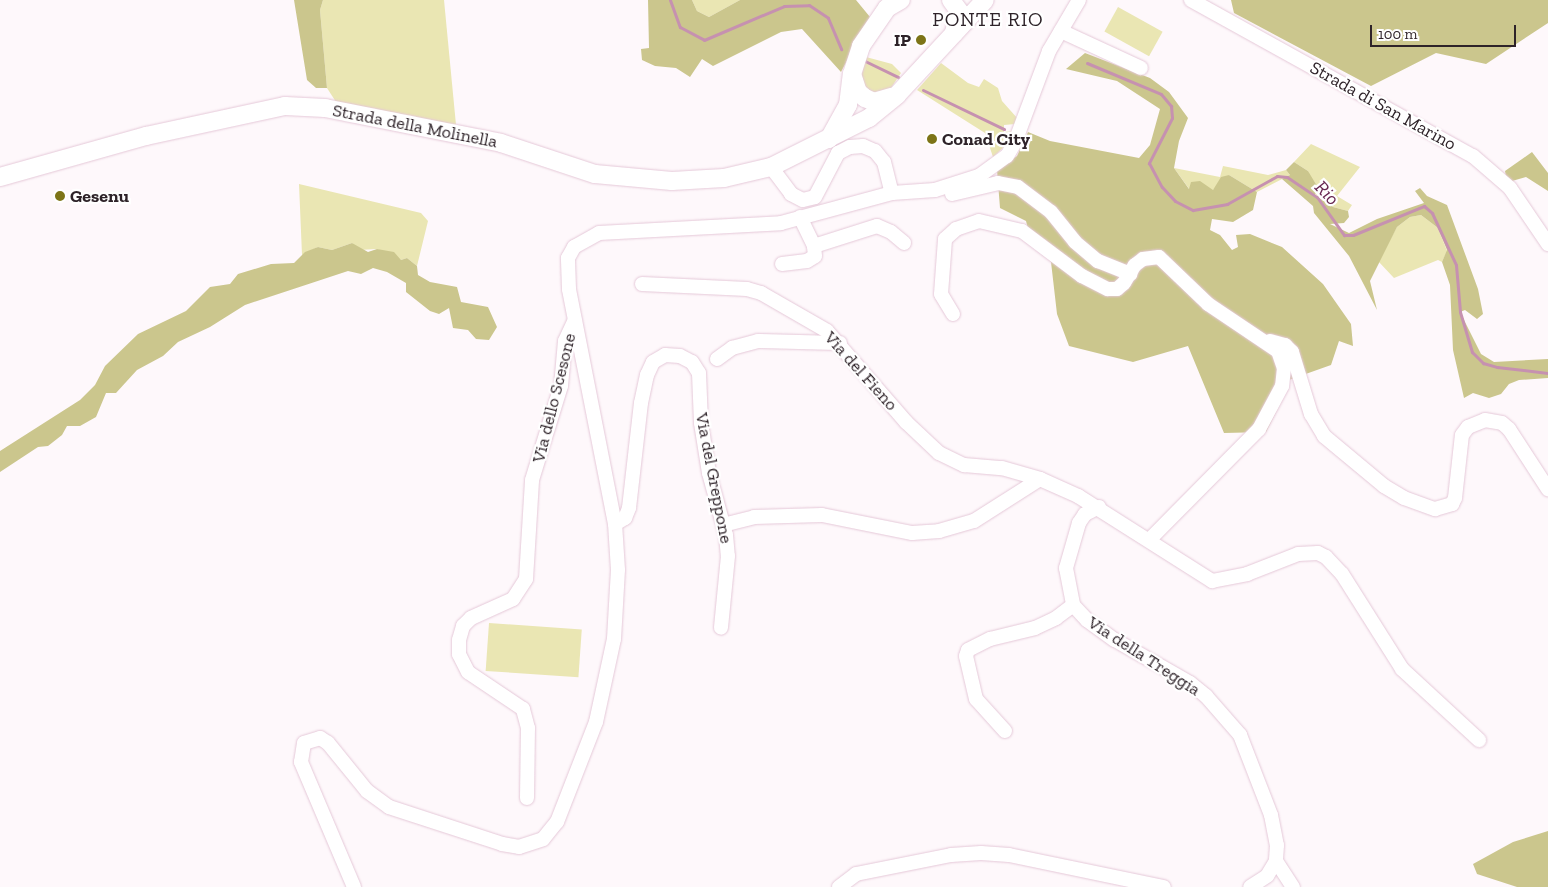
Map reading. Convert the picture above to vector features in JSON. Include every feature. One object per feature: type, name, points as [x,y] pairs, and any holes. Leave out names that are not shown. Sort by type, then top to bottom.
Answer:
[{"type":"main road","points":[[827,142],[848,105],[852,74],[861,46],[887,8],[901,0]]},
{"type":"main road","points":[[951,0],[959,11],[953,35]]},
{"type":"main road","name":"Strada della Molinella","points":[[0,177],[146,136],[285,106],[325,108],[501,143],[596,174],[636,180],[724,178],[771,167],[827,142],[870,118],[897,95],[985,0]]},
{"type":"main road","points":[[852,74],[858,92],[865,98],[882,101],[897,95]]},
{"type":"main road","points":[[848,105],[859,117],[870,118]]},
{"type":"street","points":[[354,887],[301,762],[304,743],[312,738],[320,738],[328,744],[367,791],[389,808],[519,847],[543,839],[557,822],[596,722],[614,639],[618,570],[615,524],[575,320],[567,270],[568,258],[585,239],[599,233],[711,226],[761,226],[892,193],[935,190],[979,176],[1007,156],[1026,114],[1050,51],[1079,0]]},
{"type":"street","name":"Strada di San Marino","points":[[1191,0],[1480,161],[1510,188],[1548,244]]},
{"type":"street","points":[[1061,31],[1140,68]]},
{"type":"street","points":[[771,167],[791,194],[803,200],[815,197],[838,153],[850,147],[863,146],[875,151],[884,162],[892,193]]},
{"type":"street","points":[[935,190],[948,195],[998,183],[1018,187],[1051,212],[1075,242],[1098,261],[1130,274]]},
{"type":"street","points":[[782,264],[807,261],[815,256],[814,246],[800,217]]},
{"type":"street","points":[[953,314],[941,294],[945,239],[956,228],[978,221],[1022,231],[1082,276],[1108,288],[1117,289],[1143,259],[1159,258],[1208,304],[1266,340],[1278,351],[1284,368],[1276,401],[1259,429],[1149,540]]},
{"type":"street","points":[[814,246],[877,226],[891,232],[904,243]]},
{"type":"street","name":"Via del Fieno","points":[[642,284],[747,289],[761,293],[827,331],[840,343],[906,422],[939,453],[964,465],[1002,468],[1040,479],[1099,507]]},
{"type":"street","name":"Via dello Scesone","points":[[527,798],[528,728],[523,709],[468,672],[459,654],[459,640],[463,626],[471,618],[513,599],[526,580],[532,480],[561,386],[565,341],[575,320]]},
{"type":"street","points":[[1266,340],[1284,345],[1292,352],[1311,414],[1324,436],[1384,486],[1404,498],[1435,509],[1452,504],[1455,498],[1462,436],[1468,427],[1485,420],[1502,423],[1509,429],[1548,489]]},
{"type":"street","points":[[717,358],[732,348],[758,341],[840,343]]},
{"type":"street","name":"Via del Greppone","points":[[615,524],[625,518],[629,508],[641,403],[647,375],[653,362],[665,355],[680,356],[692,362],[699,373],[701,423],[728,556],[721,628]]},
{"type":"street","points":[[723,525],[754,517],[822,515],[912,533],[938,531],[974,521],[1040,479]]},
{"type":"street","points":[[1099,507],[1212,582],[1247,574],[1298,554],[1318,553],[1326,557],[1342,574],[1402,669],[1479,740]]},
{"type":"street","name":"Via della Treggia","points":[[1099,507],[1085,514],[1079,523],[1066,568],[1073,604],[1087,620],[1115,640],[1190,683],[1206,696],[1240,735],[1270,815],[1277,845],[1276,861]]},
{"type":"street","points":[[1005,731],[976,699],[966,656],[968,650],[990,639],[1042,624],[1073,604]]},
{"type":"street","points":[[839,887],[856,874],[951,855],[981,853],[1009,855],[1164,887]]},
{"type":"street","points":[[1250,887],[1267,876],[1276,861],[1294,887]]},
{"type":"shaded area","points":[[294,0],[323,0],[320,10],[327,88],[316,88],[307,80]]},
{"type":"shaded area","points":[[323,0],[444,0],[456,125],[336,102],[327,88],[320,10]]},
{"type":"shaded area","points":[[648,0],[692,0],[697,11],[709,17],[740,0],[856,0],[870,17],[841,72],[802,29],[781,32],[713,66],[702,59],[690,77],[676,68],[655,66],[642,60],[641,49],[649,48]]},
{"type":"shaded area","points":[[692,0],[740,0],[709,17],[697,11]]},
{"type":"shaded area","points":[[1231,0],[1548,0],[1548,23],[1486,64],[1436,53],[1371,86],[1234,13]]},
{"type":"shaded area","points":[[1118,7],[1163,32],[1149,56],[1104,31]]},
{"type":"shaded area","points":[[1085,53],[1150,78],[1169,92],[1188,118],[1179,141],[1174,168],[1189,189],[1191,182],[1200,181],[1213,190],[1221,177],[1229,175],[1257,192],[1253,210],[1233,222],[1212,219],[1210,230],[1220,235],[1232,250],[1238,247],[1236,235],[1250,234],[1282,247],[1323,284],[1351,324],[1353,346],[1339,341],[1331,365],[1286,381],[1282,400],[1266,432],[1224,433],[1188,346],[1133,362],[1069,346],[1057,314],[1051,262],[1031,241],[1026,221],[1000,208],[997,170],[1017,156],[1028,132],[1050,141],[1139,158],[1150,145],[1160,109],[1117,81],[1066,69]]},
{"type":"shaded area","points":[[866,57],[892,64],[901,73],[887,94],[878,98],[860,82]]},
{"type":"shaded area","points":[[941,63],[968,83],[979,87],[984,79],[998,88],[1002,101],[1018,119],[1015,124],[1004,125],[1004,132],[1013,131],[1008,143],[993,157],[985,133],[917,90]]},
{"type":"shaded area","points":[[1311,144],[1360,167],[1337,196],[1352,205],[1348,211],[1333,207],[1315,194],[1308,171],[1294,162]]},
{"type":"shaded area","points":[[1532,152],[1548,173],[1548,191],[1526,177],[1512,181],[1506,177],[1505,171]]},
{"type":"shaded area","points":[[1294,162],[1308,171],[1317,186],[1315,195],[1333,207],[1348,211],[1349,217],[1344,223],[1330,224],[1349,233],[1377,219],[1424,203],[1415,191],[1420,188],[1427,196],[1447,205],[1478,289],[1483,314],[1477,319],[1465,310],[1460,312],[1481,354],[1494,362],[1548,359],[1548,378],[1519,380],[1509,384],[1501,394],[1489,398],[1473,393],[1464,398],[1453,350],[1450,285],[1442,262],[1447,250],[1438,228],[1421,215],[1410,217],[1397,227],[1370,281],[1377,310],[1349,256],[1314,213],[1313,206],[1282,179],[1290,175],[1286,170]]},
{"type":"shaded area","points":[[1223,166],[1268,175],[1286,170],[1290,175],[1257,192],[1229,175],[1213,190],[1190,190],[1174,168],[1220,177]]},
{"type":"shaded area","points":[[299,184],[421,213],[428,221],[417,266],[407,258],[401,260],[377,249],[359,250],[352,243],[332,250],[318,247],[302,255]]},
{"type":"shaded area","points":[[1421,215],[1438,228],[1447,251],[1442,262],[1438,260],[1394,278],[1378,261],[1397,227],[1410,217]]},
{"type":"shaded area","points":[[352,243],[368,252],[377,249],[394,252],[401,260],[407,258],[417,266],[418,275],[430,282],[457,287],[461,302],[488,307],[497,327],[489,340],[476,339],[468,330],[453,328],[449,308],[439,314],[430,311],[406,292],[406,283],[387,272],[373,268],[361,274],[348,271],[245,305],[210,327],[178,342],[163,356],[137,370],[116,393],[106,393],[96,417],[80,426],[67,426],[62,435],[48,446],[38,447],[0,472],[0,451],[80,400],[95,385],[105,366],[138,334],[186,311],[210,287],[230,284],[238,274],[271,264],[294,263],[305,252],[318,247],[332,250]]},
{"type":"shaded area","points":[[489,623],[582,629],[578,677],[486,671]]},
{"type":"shaded area","points":[[1548,831],[1548,887],[1517,887],[1477,874],[1473,864],[1513,842]]},
{"type":"waterway","name":"Rio","points":[[670,0],[680,27],[704,40],[784,6],[809,5],[828,18],[841,49]]},
{"type":"waterway","name":"Rio","points":[[865,61],[898,77]]},
{"type":"waterway","name":"Rio","points":[[1087,63],[1161,94],[1171,106],[1172,118],[1149,163],[1162,187],[1175,201],[1193,210],[1227,204],[1277,176],[1287,177],[1317,197],[1344,235],[1353,235],[1424,206],[1432,213],[1456,265],[1460,312],[1472,352],[1483,363],[1497,367],[1548,373]]},
{"type":"waterway","name":"Rio","points":[[923,90],[1004,129]]},
{"type":"place","name":"IP","points":[[921,40]]},
{"type":"place","name":"Conad City","points":[[932,139]]},
{"type":"place","name":"Gesenu","points":[[60,196]]},
{"type":"district","name":"PONTE RIO","points":[[988,19]]}]
